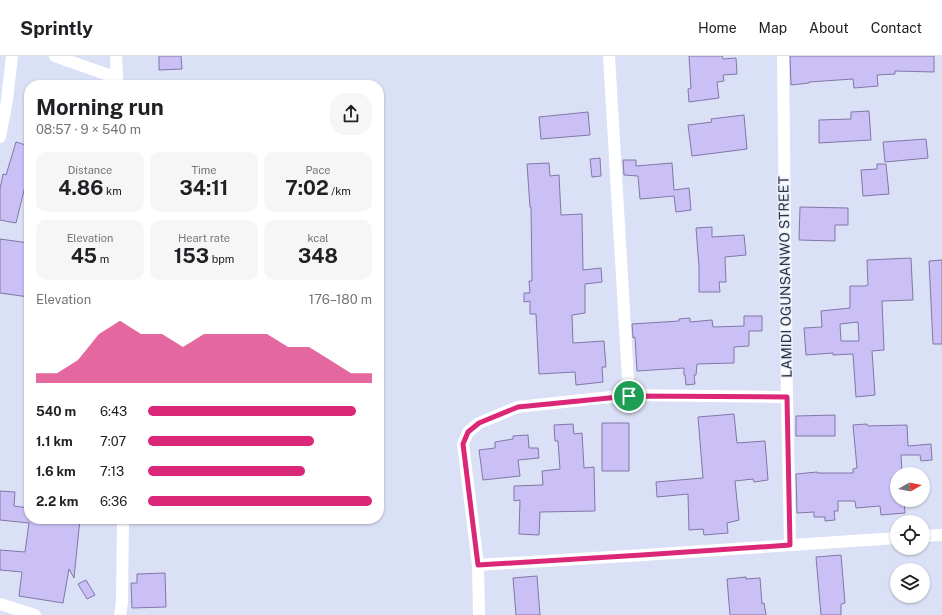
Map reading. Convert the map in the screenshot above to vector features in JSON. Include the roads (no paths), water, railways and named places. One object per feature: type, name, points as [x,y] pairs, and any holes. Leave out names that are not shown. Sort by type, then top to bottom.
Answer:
[{"type":"street","points":[[0,137],[7,100],[12,56]]},
{"type":"street","points":[[55,56],[113,80]]},
{"type":"street","points":[[116,56],[118,80]]},
{"type":"street","points":[[609,56],[629,396]]},
{"type":"street","name":"LAMIDI OGUNSANWO STREET","points":[[782,56],[790,545]]},
{"type":"street","points":[[479,615],[478,565],[463,444],[468,432],[479,423],[518,407],[629,396],[787,397]]},
{"type":"street","points":[[120,615],[122,602],[123,524]]},
{"type":"street","points":[[930,536],[942,535]]},
{"type":"street","points":[[478,565],[890,538]]},
{"type":"street","points":[[4,609],[35,615]]}]
